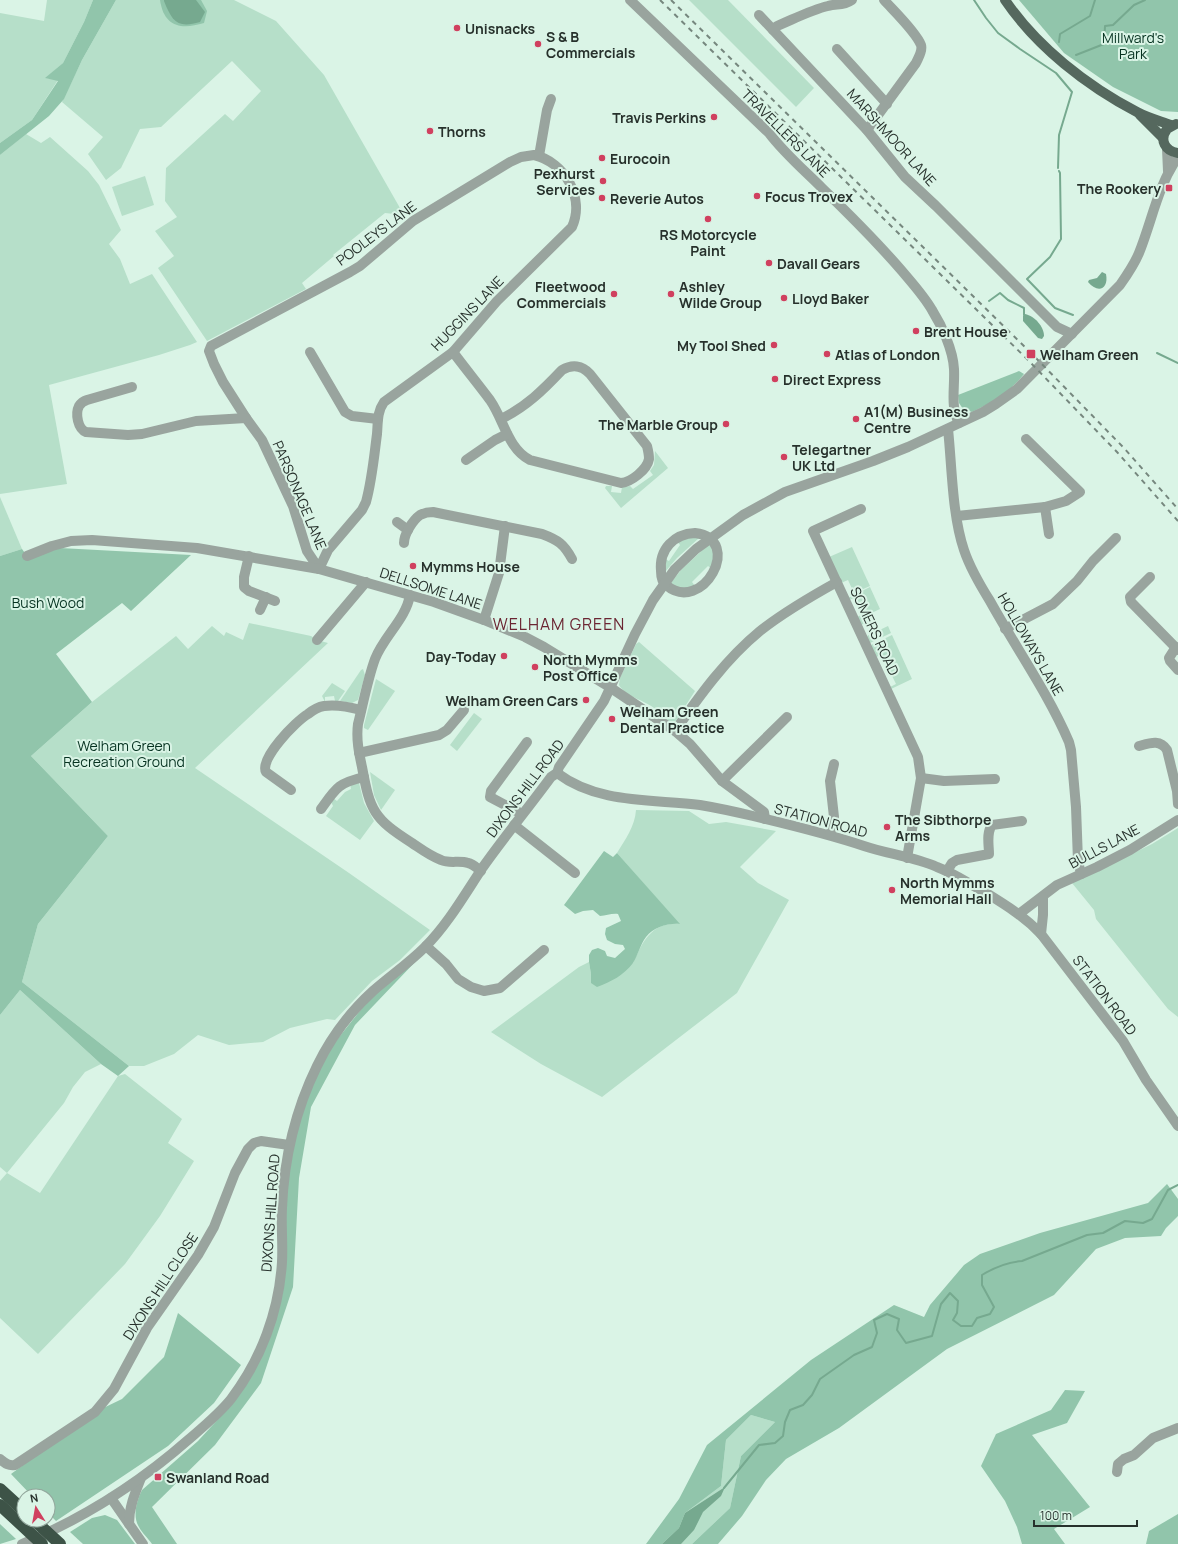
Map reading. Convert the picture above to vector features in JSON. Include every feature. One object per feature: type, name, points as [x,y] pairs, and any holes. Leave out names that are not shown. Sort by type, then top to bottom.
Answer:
[{"type":"highway","points":[[0,1489],[16,1504]]},
{"type":"highway","points":[[0,1505],[42,1544]]},
{"type":"highway","points":[[43,1528],[60,1544]]},
{"type":"main road","points":[[1005,0],[1037,38],[1070,70],[1104,93],[1138,113],[1175,125]]},
{"type":"main road","points":[[1138,113],[1163,138]]},
{"type":"main road","points":[[1175,125],[1167,128],[1163,138],[1164,145],[1167,150],[1178,153]]},
{"type":"street","name":"TRAVELLERS LANE","points":[[630,0],[769,133],[783,150],[876,242],[916,288],[931,308],[941,326],[947,342],[954,368],[953,408],[959,423]]},
{"type":"street","points":[[773,30],[777,26],[821,8],[830,5],[840,6],[852,0]]},
{"type":"street","points":[[867,130],[916,63],[920,54],[921,46],[915,36],[884,0]]},
{"type":"street","name":"MARSHMOOR LANE","points":[[759,15],[867,130],[905,177],[942,211],[1057,327],[1072,334]]},
{"type":"street","points":[[837,49],[887,104]]},
{"type":"street","points":[[539,156],[547,110],[551,99]]},
{"type":"street","name":"DIXONS HILL ROAD","points":[[1167,150],[1168,171]]},
{"type":"street","name":"POOLEYS LANE","points":[[210,348],[221,340],[360,266],[413,221],[510,162],[521,157],[534,155],[539,156]]},
{"type":"street","name":"HUGGINS LANE","points":[[319,569],[328,550],[362,510],[366,502],[378,411],[384,402],[453,352],[497,301],[560,241],[572,227],[576,219],[576,205],[571,183],[559,169],[539,156]]},
{"type":"street","name":"DIXONS HILL ROAD","points":[[22,1544],[73,1519],[111,1498],[141,1478],[208,1423],[231,1399],[259,1354],[268,1333],[277,1299],[282,1263],[284,1173],[296,1117],[317,1065],[339,1030],[360,1003],[426,946],[522,814],[551,777],[557,773],[559,767],[604,701],[635,634],[664,584],[685,559],[708,538],[743,515],[785,492],[873,461],[948,429],[996,404],[1025,382],[1120,285],[1132,268],[1139,253],[1168,171],[1178,157]]},
{"type":"street","points":[[1057,327],[1058,348]]},
{"type":"street","name":"PARSONAGE LANE","points":[[210,348],[210,355],[223,382],[246,418],[258,432],[272,460],[293,506],[307,551],[319,569]]},
{"type":"street","points":[[310,352],[345,412],[352,416],[378,419]]},
{"type":"street","points":[[453,352],[490,400],[518,452],[530,460],[616,483],[631,480],[644,469],[649,459],[646,446],[586,369],[580,366],[567,367],[562,370],[529,403],[501,420]]},
{"type":"street","points":[[132,387],[87,400],[82,403],[79,406],[78,411],[81,430],[86,432],[135,434],[153,432],[196,421],[246,418]]},
{"type":"street","name":"HOLLOWAYS LANE","points":[[948,429],[960,536],[970,565],[1005,629],[1037,681],[1070,742],[1072,750],[1076,807],[1078,861],[1081,874]]},
{"type":"street","points":[[466,460],[495,440],[507,434]]},
{"type":"street","points":[[957,516],[1045,507],[1066,501],[1080,492],[1026,439]]},
{"type":"street","points":[[1045,507],[1049,534]]},
{"type":"street","points":[[837,582],[813,531],[861,509]]},
{"type":"street","points":[[404,543],[404,537],[408,530],[421,515],[433,512],[542,534],[552,538],[567,548],[572,559]]},
{"type":"street","points":[[397,522],[408,530]]},
{"type":"street","points":[[484,620],[499,573],[505,526]]},
{"type":"street","points":[[689,534],[702,534],[716,547],[718,558],[716,568],[704,584],[687,592],[672,590],[664,584],[661,572],[661,560],[664,550],[675,538],[689,534]]},
{"type":"street","points":[[1005,629],[1053,604],[1078,581],[1093,561],[1116,538]]},
{"type":"street","name":"DELLSOME LANE","points":[[27,556],[52,546],[92,540],[197,548],[319,569],[434,602],[484,620],[544,646],[611,688],[676,731],[722,781],[764,812],[765,819]]},
{"type":"street","points":[[249,556],[243,585],[249,591],[270,599],[260,610]]},
{"type":"street","points":[[1150,577],[1130,597],[1131,602],[1177,648],[1169,658],[1178,670]]},
{"type":"street","points":[[318,640],[366,582]]},
{"type":"street","name":"SOMERS ROAD","points":[[676,731],[714,677],[744,645],[760,631],[803,600],[837,582],[918,757],[921,778],[907,858]]},
{"type":"street","points":[[410,595],[408,605],[375,660],[361,710],[357,734],[359,753],[370,802],[373,809],[384,824],[392,831],[433,857],[448,862],[468,862],[481,871]]},
{"type":"street","points":[[291,790],[266,772],[264,768],[266,762],[284,736],[306,715],[324,706],[336,705],[361,710]]},
{"type":"street","points":[[359,753],[439,735],[447,730],[464,710]]},
{"type":"street","points":[[722,781],[787,717]]},
{"type":"street","points":[[522,814],[490,797],[490,791],[527,742]]},
{"type":"street","points":[[1139,746],[1154,742],[1160,743],[1167,750],[1177,791],[1178,804]]},
{"type":"street","points":[[830,835],[834,817],[830,782],[834,764]]},
{"type":"street","name":"STATION ROAD","points":[[557,773],[575,784],[613,797],[632,800],[700,805],[765,819],[830,835],[926,863],[947,871],[1019,914],[1031,923],[1041,934],[1123,1041],[1146,1080],[1178,1126]]},
{"type":"street","points":[[321,809],[335,789],[342,784],[364,777]]},
{"type":"street","points":[[921,778],[944,781],[995,779]]},
{"type":"street","name":"BULLS LANE","points":[[1019,914],[1057,885],[1130,850],[1178,820]]},
{"type":"street","points":[[947,871],[952,863],[957,860],[989,854],[988,836],[989,828],[992,825],[1022,821]]},
{"type":"street","points":[[514,825],[575,873]]},
{"type":"street","points":[[1041,934],[1043,897]]},
{"type":"street","points":[[426,946],[446,964],[458,979],[471,987],[484,991],[500,988],[544,950]]},
{"type":"street","name":"DIXONS HILL CLOSE","points":[[0,1458],[6,1464],[15,1466],[95,1412],[114,1389],[147,1328],[198,1255],[214,1227],[235,1173],[248,1149],[261,1141],[289,1145]]},
{"type":"street","points":[[1117,1472],[1118,1464],[1124,1459],[1134,1455],[1153,1438],[1178,1428]]},
{"type":"street","points":[[129,1524],[129,1514],[132,1502],[141,1478]]},
{"type":"street","points":[[111,1498],[143,1544]]},
{"type":"green space","points":[[47,0],[93,0],[84,22],[63,63],[46,78],[58,80],[32,120],[0,143],[0,13],[44,21]]},
{"type":"green space","points":[[93,0],[116,0],[82,60],[64,99],[49,116],[0,155],[0,143],[32,120],[58,81],[45,78],[63,63],[84,22]]},
{"type":"green space","points":[[116,0],[234,0],[276,21],[324,75],[404,215],[385,213],[333,255],[334,256],[302,283],[306,289],[207,341],[158,268],[174,256],[155,231],[177,217],[165,201],[166,168],[225,114],[233,121],[261,91],[232,61],[161,127],[140,129],[121,168],[106,180],[88,154],[103,137],[62,102],[82,60]]},
{"type":"green space","points":[[160,0],[201,0],[207,11],[204,23],[188,26],[175,24],[165,16]]},
{"type":"green space","points":[[689,0],[728,0],[814,88],[796,107]]},
{"type":"green space","name":"Millward's Park","points":[[1019,0],[1178,0],[1178,112],[1161,111],[1113,87],[1064,53]]},
{"type":"green space","points":[[26,134],[41,143],[50,137],[88,171],[99,185],[121,230],[109,244],[120,259],[130,284],[152,274],[197,342],[159,355],[49,385],[67,484],[0,494],[0,155]]},
{"type":"green space","points":[[145,176],[154,205],[122,216],[112,187]]},
{"type":"green space","points":[[1019,371],[1024,374],[1018,381],[1006,392],[987,405],[972,412],[963,409],[959,403],[958,395]]},
{"type":"green space","points":[[655,451],[668,468],[621,508],[605,488],[606,486],[612,486],[611,492],[621,493],[622,487],[630,486],[633,489],[653,475],[650,471],[654,465]]},
{"type":"green space","points":[[0,497],[22,549],[0,556]]},
{"type":"green space","points":[[687,537],[699,538],[677,558],[664,573],[665,559],[669,561],[680,545],[677,541]]},
{"type":"green space","points":[[709,544],[714,548],[712,569],[708,566],[692,582],[695,586],[685,591],[670,584],[681,570]]},
{"type":"green space","points":[[852,547],[870,586],[854,593],[848,580],[841,583],[829,557]]},
{"type":"green space","name":"Bush Wood","points":[[60,548],[191,555],[131,611],[122,603],[56,654],[92,702],[31,756],[108,836],[38,924],[22,982],[129,1066],[118,1076],[101,1064],[20,990],[0,1015],[0,556],[22,549],[27,556]]},
{"type":"green space","points":[[870,587],[880,609],[863,617],[866,623],[861,625],[857,617],[863,614],[856,597],[849,600],[848,598]]},
{"type":"green space","name":"Welham Green Recreation Ground","points":[[249,623],[311,636],[317,640],[328,643],[195,768],[430,930],[400,960],[372,981],[335,1020],[327,1019],[290,1028],[263,1042],[229,1045],[198,1035],[174,1054],[144,1066],[129,1066],[22,982],[38,924],[108,836],[31,756],[92,702],[176,636],[188,649],[212,626],[224,636],[226,632],[243,640]]},
{"type":"green space","points":[[888,626],[891,633],[870,643],[867,636]]},
{"type":"green space","points":[[892,635],[912,679],[891,689],[890,687],[896,684],[882,655],[876,657],[871,645]]},
{"type":"green space","points":[[639,642],[695,691],[675,722],[669,721],[650,705],[626,693],[619,685],[620,678],[636,644]]},
{"type":"green space","points":[[363,669],[365,675],[358,700],[352,703],[340,701],[361,670]]},
{"type":"green space","points":[[376,679],[395,691],[368,730],[364,728],[364,725]]},
{"type":"green space","points":[[332,683],[345,691],[338,701],[335,701],[334,696],[325,697],[325,702],[322,696]]},
{"type":"green space","points":[[474,713],[482,719],[457,751],[450,745]]},
{"type":"green space","points":[[370,772],[395,790],[381,810],[374,795]]},
{"type":"green space","points":[[359,783],[364,803],[374,821],[360,840],[326,816],[333,806],[331,802],[333,798],[337,801],[345,792],[351,789],[350,784]]},
{"type":"green space","points":[[636,810],[689,811],[709,824],[726,822],[776,831],[740,867],[758,883],[789,900],[737,993],[602,1097],[541,1064],[491,1032],[579,967],[589,962],[591,974],[633,963],[645,940],[650,934],[662,926],[679,924],[617,853],[632,827]]},
{"type":"green space","points":[[1178,828],[1178,1017],[1168,1009],[1096,919],[1094,910],[1072,883],[1152,844]]},
{"type":"green space","points":[[604,851],[613,857],[617,853],[680,924],[666,925],[657,928],[649,934],[644,940],[635,960],[626,971],[617,978],[597,987],[591,983],[589,955],[592,950],[598,948],[605,951],[607,956],[615,958],[625,949],[623,945],[615,944],[607,940],[605,934],[606,928],[621,921],[618,914],[600,916],[593,910],[575,914],[564,905]]},
{"type":"green space","points":[[416,961],[355,1025],[311,1107],[299,1178],[293,1287],[261,1383],[215,1445],[152,1507],[177,1544],[152,1544],[140,1529],[136,1518],[138,1498],[142,1490],[198,1441],[233,1403],[267,1344],[285,1219],[291,1149],[299,1116],[328,1051],[371,997]]},
{"type":"green space","points":[[20,990],[101,1064],[85,1072],[73,1087],[64,1103],[7,1173],[0,1167],[0,1015]]},
{"type":"green space","points":[[125,1074],[182,1119],[168,1143],[194,1161],[160,1216],[125,1264],[38,1354],[0,1318],[0,1181],[7,1173],[40,1193],[118,1076]]},
{"type":"green space","points":[[1167,1184],[1178,1199],[1178,1216],[1166,1228],[1161,1236],[1125,1238],[1096,1249],[1054,1295],[947,1349],[839,1428],[786,1459],[766,1480],[742,1516],[718,1544],[692,1544],[730,1508],[741,1456],[775,1422],[751,1415],[726,1440],[721,1486],[685,1513],[679,1528],[662,1544],[646,1544],[679,1499],[707,1445],[811,1360],[894,1305],[924,1317],[930,1305],[964,1265],[980,1254],[1040,1233],[1148,1203]]},
{"type":"green space","points":[[178,1313],[241,1365],[214,1403],[168,1446],[56,1521],[56,1488],[24,1488],[11,1474],[95,1412],[122,1399],[164,1357]]},
{"type":"green space","points":[[1065,1390],[1085,1391],[1067,1423],[1032,1435],[1090,1507],[1054,1529],[1065,1544],[1022,1544],[1017,1527],[1005,1501],[981,1466],[996,1434],[1051,1410]]},
{"type":"green space","points":[[751,1415],[775,1422],[741,1456],[730,1508],[692,1544],[662,1544],[679,1528],[685,1513],[721,1486],[726,1440]]},
{"type":"green space","points":[[1178,1514],[1178,1544],[1146,1544],[1149,1531]]},
{"type":"green space","points":[[105,1515],[117,1520],[135,1544],[83,1544],[70,1532],[92,1518]]},
{"type":"green space","points":[[0,1524],[16,1539],[0,1544]]},
{"type":"shaded area","points":[[164,0],[196,0],[205,12],[200,22],[181,24],[176,22],[170,14]]},
{"type":"shaded area","points":[[1102,272],[1106,274],[1106,283],[1102,288],[1095,288],[1088,282],[1089,280],[1097,278]]},
{"type":"shaded area","points":[[1025,314],[1035,319],[1041,326],[1044,333],[1042,339],[1038,338],[1023,321],[1023,316]]},
{"type":"shaded area","points":[[725,1487],[721,1496],[703,1512],[694,1530],[681,1544],[662,1544],[679,1528],[685,1513]]},
{"type":"waterway","points":[[974,0],[998,33],[1056,73],[1072,92],[1059,135],[1058,168]]},
{"type":"waterway","points":[[1059,42],[1060,34],[1090,16],[1095,0]]},
{"type":"waterway","points":[[1076,55],[1104,44],[1105,26],[1113,25],[1134,5],[1145,0]]},
{"type":"waterway","points":[[1059,171],[1061,239],[1050,257],[1027,279],[1055,308],[1073,315]]},
{"type":"waterway","points":[[989,301],[1000,293],[1008,300],[1024,308],[1024,315]]},
{"type":"waterway","points":[[1157,353],[1178,363]]},
{"type":"waterway","points":[[724,1488],[759,1445],[775,1443],[783,1436],[785,1422],[790,1410],[803,1405],[812,1395],[820,1379],[854,1355],[872,1347],[877,1333],[874,1320],[887,1314],[899,1319],[897,1330],[906,1343],[932,1336],[941,1304],[950,1293],[958,1301],[957,1313],[953,1320],[961,1326],[972,1326],[977,1318],[990,1314],[994,1307],[982,1285],[982,1275],[1001,1265],[1022,1261],[1087,1235],[1103,1233],[1125,1221],[1143,1223],[1152,1219],[1168,1190],[1178,1185]]},
{"type":"railway","points":[[660,0],[1028,360],[1117,452],[1178,521]]},
{"type":"railway","points":[[671,0],[1033,355],[1123,447],[1178,509]]},
{"type":"place","name":"Unisnacks","points":[[457,28]]},
{"type":"place","name":"S & B Commercials","points":[[538,44]]},
{"type":"place","name":"Travis Perkins","points":[[714,117]]},
{"type":"place","name":"Thorns","points":[[430,131]]},
{"type":"place","name":"Eurocoin","points":[[602,158]]},
{"type":"place","name":"Pexhurst Services","points":[[603,181]]},
{"type":"place","name":"The Rookery","points":[[1169,188]]},
{"type":"place","name":"Focus Trovex","points":[[757,196]]},
{"type":"place","name":"Reverie Autos","points":[[602,198]]},
{"type":"place","name":"RS Motorcycle Paint","points":[[708,219]]},
{"type":"place","name":"Davall Gears","points":[[769,263]]},
{"type":"place","name":"Fleetwood Commercials","points":[[614,294]]},
{"type":"place","name":"Ashley Wilde Group","points":[[671,294]]},
{"type":"place","name":"Lloyd Baker","points":[[784,298]]},
{"type":"place","name":"Brent House","points":[[916,331]]},
{"type":"place","name":"My Tool Shed","points":[[774,345]]},
{"type":"place","name":"Atlas of London","points":[[827,354]]},
{"type":"place","name":"Welham Green","points":[[1031,354]]},
{"type":"place","name":"Direct Express","points":[[775,379]]},
{"type":"place","name":"A1(M) Business Centre","points":[[856,419]]},
{"type":"place","name":"The Marble Group","points":[[726,424]]},
{"type":"place","name":"Telegartner UK Ltd","points":[[784,457]]},
{"type":"place","name":"Mymms House","points":[[413,566]]},
{"type":"place","name":"Day-Today","points":[[504,656]]},
{"type":"place","name":"North Mymms Post Office","points":[[535,667]]},
{"type":"place","name":"Welham Green Cars","points":[[586,700]]},
{"type":"place","name":"Welham Green Dental Practice","points":[[612,719]]},
{"type":"place","name":"The Sibthorpe Arms","points":[[887,827]]},
{"type":"place","name":"North Mymms Memorial Hall","points":[[892,890]]},
{"type":"place","name":"Swanland Road","points":[[158,1477]]},
{"type":"district","name":"WELHAM GREEN","points":[[559,624]]}]
